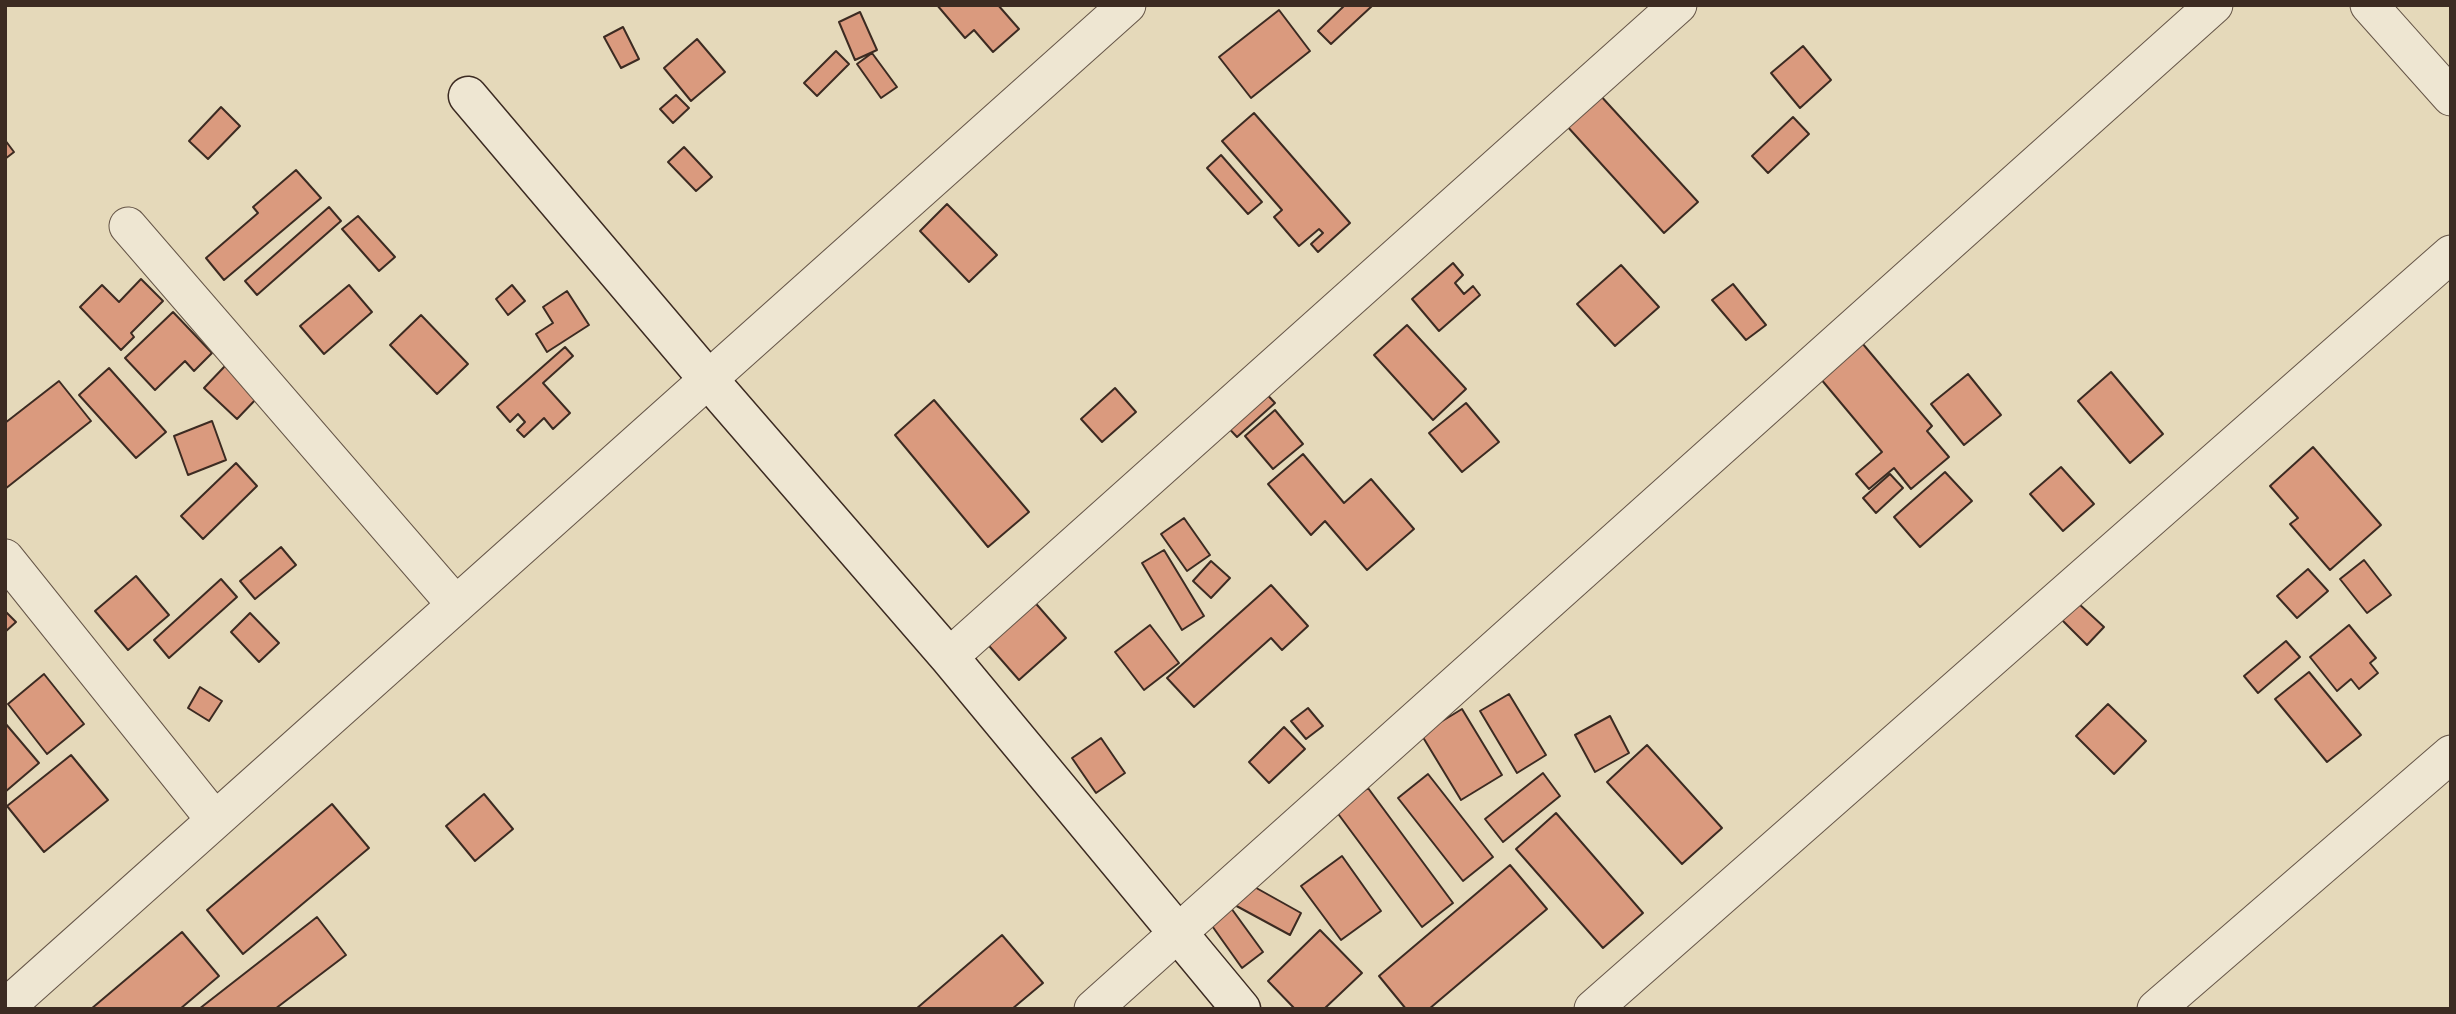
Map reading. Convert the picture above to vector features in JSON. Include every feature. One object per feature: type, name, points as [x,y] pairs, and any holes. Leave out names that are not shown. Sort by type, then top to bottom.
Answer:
[{"type":"street","points":[[5,1007],[1127,5]]},
{"type":"street","points":[[948,657],[1678,5]]},
{"type":"street","points":[[1093,1009],[2214,5]]},
{"type":"street","points":[[2370,5],[2448,88]]},
{"type":"street","points":[[468,96],[948,657],[1241,1009]]},
{"type":"street","points":[[128,226],[456,605]]},
{"type":"street","points":[[1593,1009],[2451,254]]},
{"type":"street","points":[[5,558],[215,820]]},
{"type":"street","points":[[2156,1009],[2451,754]]},
{"type":"building","points":[[937,5],[998,5],[1019,29],[993,52],[974,30],[965,38]]},
{"type":"building","points":[[1345,5],[1372,6],[1331,44],[1318,31]]},
{"type":"building","points":[[1279,10],[1310,51],[1251,98],[1219,57]]},
{"type":"building","points":[[860,12],[877,50],[855,60],[839,22]]},
{"type":"building","points":[[623,27],[639,59],[621,68],[604,37]]},
{"type":"building","points":[[697,39],[725,72],[691,101],[664,68]]},
{"type":"building","points":[[1803,46],[1831,80],[1800,108],[1771,73]]},
{"type":"building","points":[[836,51],[849,64],[817,96],[804,83]]},
{"type":"building","points":[[872,53],[897,87],[881,98],[857,64]]},
{"type":"building","points":[[1599,94],[1698,202],[1664,233],[1566,125]]},
{"type":"building","points":[[676,95],[689,108],[673,123],[660,109]]},
{"type":"building","points":[[221,107],[240,126],[208,159],[189,141]]},
{"type":"building","points":[[1254,113],[1350,223],[1318,252],[1311,244],[1323,233],[1319,229],[1299,246],[1274,217],[1282,210],[1222,141]]},
{"type":"building","points":[[1793,117],[1809,134],[1768,173],[1752,156]]},
{"type":"building","points":[[5,140],[14,152],[5,159]]},
{"type":"building","points":[[684,147],[712,177],[696,191],[668,162]]},
{"type":"building","points":[[1221,155],[1262,202],[1248,214],[1207,168]]},
{"type":"building","points":[[296,170],[321,198],[224,280],[206,258],[258,213],[253,207]]},
{"type":"building","points":[[947,204],[997,255],[969,282],[920,231]]},
{"type":"building","points":[[329,207],[341,221],[257,295],[245,281]]},
{"type":"building","points":[[358,216],[395,257],[379,271],[342,229]]},
{"type":"building","points":[[1453,263],[1463,275],[1455,283],[1464,294],[1473,286],[1480,295],[1439,331],[1412,299]]},
{"type":"building","points":[[1621,265],[1659,307],[1615,346],[1577,304]]},
{"type":"building","points":[[141,279],[163,301],[131,333],[134,337],[121,350],[80,307],[102,285],[119,302]]},
{"type":"building","points":[[1733,284],[1766,325],[1746,340],[1712,300]]},
{"type":"building","points":[[349,285],[372,312],[324,354],[300,326]]},
{"type":"building","points":[[512,285],[525,301],[508,315],[496,299]]},
{"type":"building","points":[[567,291],[589,325],[547,352],[536,334],[553,323],[543,307]]},
{"type":"building","points":[[173,312],[212,353],[194,371],[185,361],[155,390],[125,358]]},
{"type":"building","points":[[421,315],[468,364],[437,394],[390,345]]},
{"type":"building","points":[[1407,325],[1466,389],[1433,420],[1374,355]]},
{"type":"building","points":[[1857,337],[1932,426],[1927,431],[1949,457],[1911,489],[1894,468],[1869,489],[1856,474],[1882,452],[1815,372]]},
{"type":"building","points":[[565,347],[573,356],[543,383],[570,413],[553,429],[544,418],[524,437],[517,430],[525,422],[518,414],[510,422],[497,407]]},
{"type":"building","points":[[225,366],[258,397],[237,419],[204,388]]},
{"type":"building","points":[[109,368],[166,432],[136,458],[79,395]]},
{"type":"building","points":[[2111,372],[2163,434],[2130,463],[2078,401]]},
{"type":"building","points":[[1968,374],[2001,415],[1964,445],[1931,404]]},
{"type":"building","points":[[59,381],[91,421],[5,489],[5,423]]},
{"type":"building","points":[[1258,385],[1275,403],[1237,437],[1220,419]]},
{"type":"building","points":[[1115,388],[1136,412],[1102,442],[1081,419]]},
{"type":"building","points":[[934,400],[1029,512],[988,547],[895,435]]},
{"type":"building","points":[[1466,403],[1499,442],[1462,472],[1429,433]]},
{"type":"building","points":[[1275,410],[1303,444],[1273,469],[1245,436]]},
{"type":"building","points":[[212,421],[226,460],[188,475],[174,436]]},
{"type":"building","points":[[2313,447],[2381,525],[2330,570],[2290,524],[2298,518],[2270,486]]},
{"type":"building","points":[[1303,454],[1344,503],[1371,479],[1414,529],[1367,570],[1325,521],[1311,535],[1268,484]]},
{"type":"building","points":[[236,463],[257,486],[203,539],[181,516]]},
{"type":"building","points":[[2061,467],[2094,504],[2063,531],[2030,494]]},
{"type":"building","points":[[1945,472],[1972,501],[1920,547],[1894,517]]},
{"type":"building","points":[[1890,474],[1903,488],[1876,513],[1863,498]]},
{"type":"building","points":[[1184,518],[1210,555],[1187,571],[1161,534]]},
{"type":"building","points":[[281,547],[296,565],[255,599],[240,581]]},
{"type":"building","points":[[1164,550],[1204,616],[1182,630],[1142,563]]},
{"type":"building","points":[[2364,560],[2391,595],[2367,613],[2340,579]]},
{"type":"building","points":[[1211,561],[1230,578],[1211,598],[1193,581]]},
{"type":"building","points":[[2308,569],[2328,591],[2297,618],[2277,596]]},
{"type":"building","points":[[136,576],[169,615],[128,650],[95,611]]},
{"type":"building","points":[[221,579],[237,597],[169,658],[154,640]]},
{"type":"building","points":[[1271,585],[1308,626],[1282,650],[1271,638],[1194,707],[1167,678]]},
{"type":"building","points":[[1031,598],[1066,638],[1019,680],[983,639]]},
{"type":"building","points":[[2078,603],[2104,627],[2087,645],[2062,620]]},
{"type":"building","points":[[5,611],[16,622],[5,632]]},
{"type":"building","points":[[250,613],[279,643],[259,662],[231,632]]},
{"type":"building","points":[[1150,625],[1179,663],[1144,690],[1115,652]]},
{"type":"building","points":[[2349,625],[2376,658],[2370,663],[2378,673],[2359,689],[2351,679],[2337,691],[2310,657]]},
{"type":"building","points":[[2286,641],[2300,657],[2258,693],[2244,676]]},
{"type":"building","points":[[2309,672],[2361,735],[2327,762],[2275,699]]},
{"type":"building","points":[[44,674],[84,724],[47,754],[8,704]]},
{"type":"building","points":[[200,687],[222,701],[209,721],[188,708]]},
{"type":"building","points":[[1509,694],[1546,755],[1517,773],[1480,711]]},
{"type":"building","points":[[2108,704],[2146,741],[2114,774],[2076,736]]},
{"type":"building","points":[[1308,708],[1323,726],[1306,739],[1291,721]]},
{"type":"building","points":[[1462,709],[1502,775],[1461,800],[1421,734]]},
{"type":"building","points":[[1610,716],[1629,753],[1595,772],[1575,735]]},
{"type":"building","points":[[5,723],[39,763],[5,792]]},
{"type":"building","points":[[1284,727],[1305,749],[1269,783],[1249,762]]},
{"type":"building","points":[[1101,738],[1125,773],[1096,793],[1072,758]]},
{"type":"building","points":[[1647,745],[1722,828],[1682,864],[1607,782]]},
{"type":"building","points":[[71,755],[108,800],[44,852],[7,806]]},
{"type":"building","points":[[1543,773],[1560,796],[1503,842],[1485,819]]},
{"type":"building","points":[[1428,774],[1493,857],[1463,881],[1398,798]]},
{"type":"building","points":[[1368,788],[1453,903],[1422,927],[1336,811]]},
{"type":"building","points":[[484,794],[513,829],[475,861],[446,826]]},
{"type":"building","points":[[332,804],[369,848],[243,954],[207,910]]},
{"type":"building","points":[[1556,813],[1643,913],[1603,948],[1516,849]]},
{"type":"building","points":[[1342,856],[1381,911],[1341,940],[1301,886]]},
{"type":"building","points":[[1510,865],[1547,909],[1429,1009],[1406,1009],[1379,976]]},
{"type":"building","points":[[1242,880],[1301,913],[1290,935],[1231,903]]},
{"type":"building","points":[[1231,908],[1263,952],[1242,968],[1210,923]]},
{"type":"building","points":[[317,917],[346,955],[275,1009],[199,1009]]},
{"type":"building","points":[[1320,930],[1362,973],[1324,1009],[1295,1009],[1268,981]]},
{"type":"building","points":[[182,932],[219,976],[180,1009],[91,1009]]},
{"type":"building","points":[[1002,935],[1043,983],[1012,1009],[916,1009]]}]
